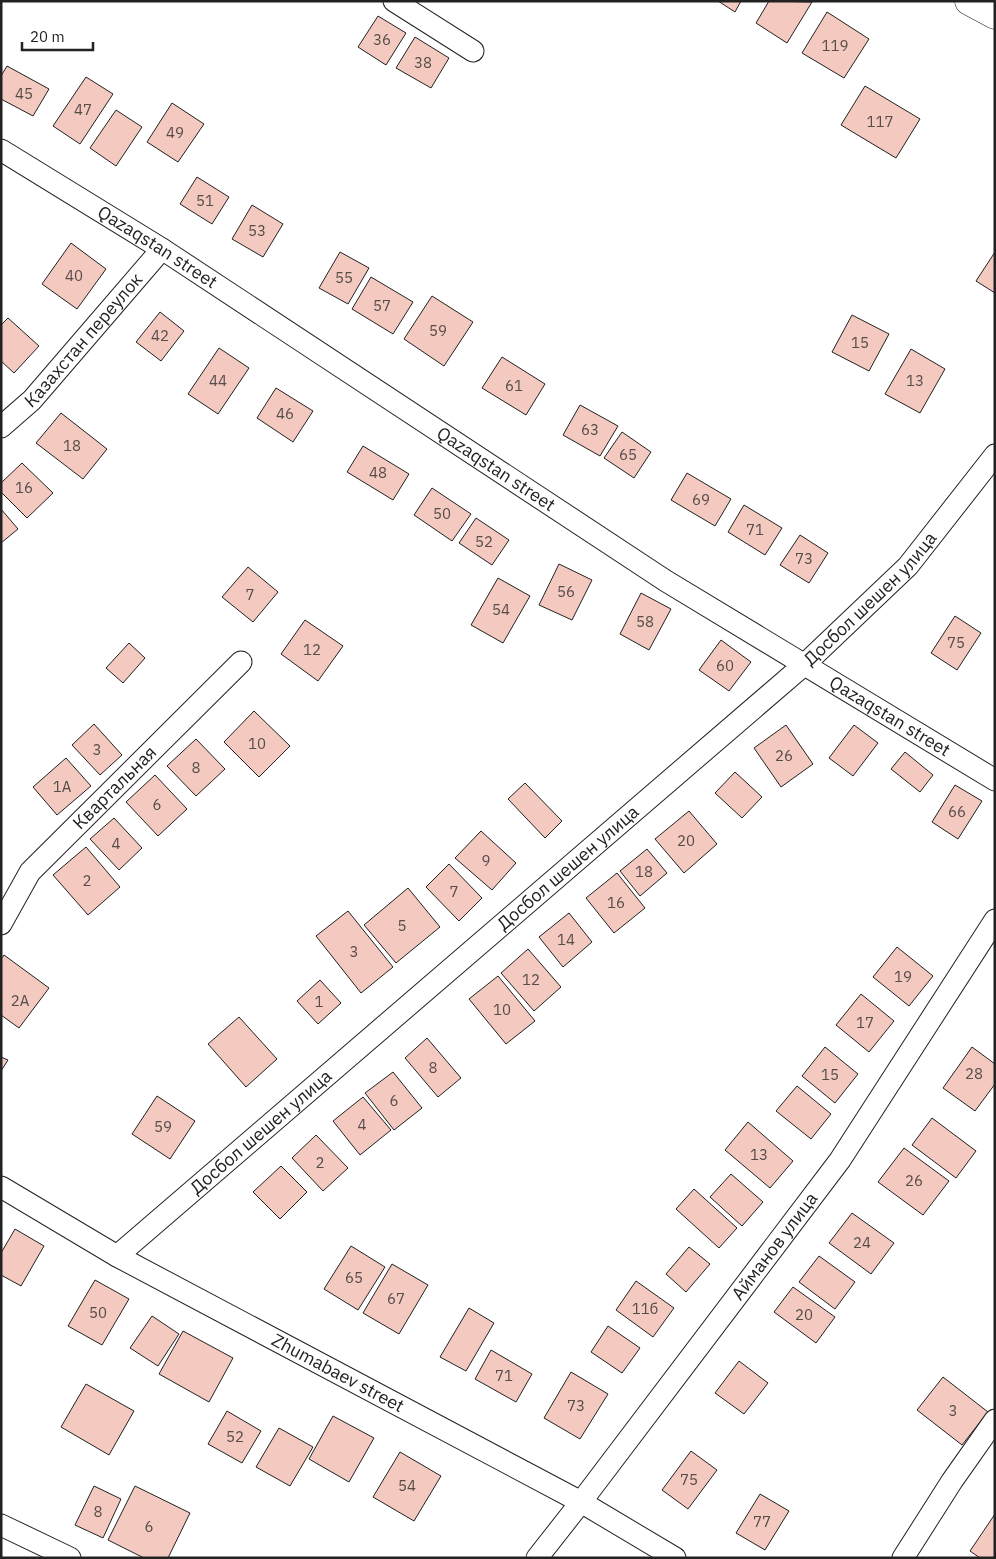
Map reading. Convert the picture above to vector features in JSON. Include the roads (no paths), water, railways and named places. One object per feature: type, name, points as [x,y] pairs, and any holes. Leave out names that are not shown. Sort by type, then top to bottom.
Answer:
[{"type":"street","points":[[394,1],[473,51]]},
{"type":"street","points":[[969,1],[995,15]]},
{"type":"street","name":"Qazaqstan street","points":[[1,150],[162,249],[666,581],[995,780]]},
{"type":"street","name":"Казахстан переулок","points":[[1,427],[32,400],[162,249]]},
{"type":"street","name":"Досбол шешен улица","points":[[117,1256],[805,664],[908,566],[995,455]]},
{"type":"street","name":"Квартальная","points":[[1,924],[30,872],[241,662]]},
{"type":"street","name":"Айманов улица","points":[[537,1558],[840,1160],[995,920]]},
{"type":"street","name":"Zhumabaev street","points":[[1,1187],[117,1256],[581,1502],[675,1558]]},
{"type":"street","points":[[903,1558],[952,1480],[995,1420]]},
{"type":"street","points":[[1,1525],[70,1558]]}]
